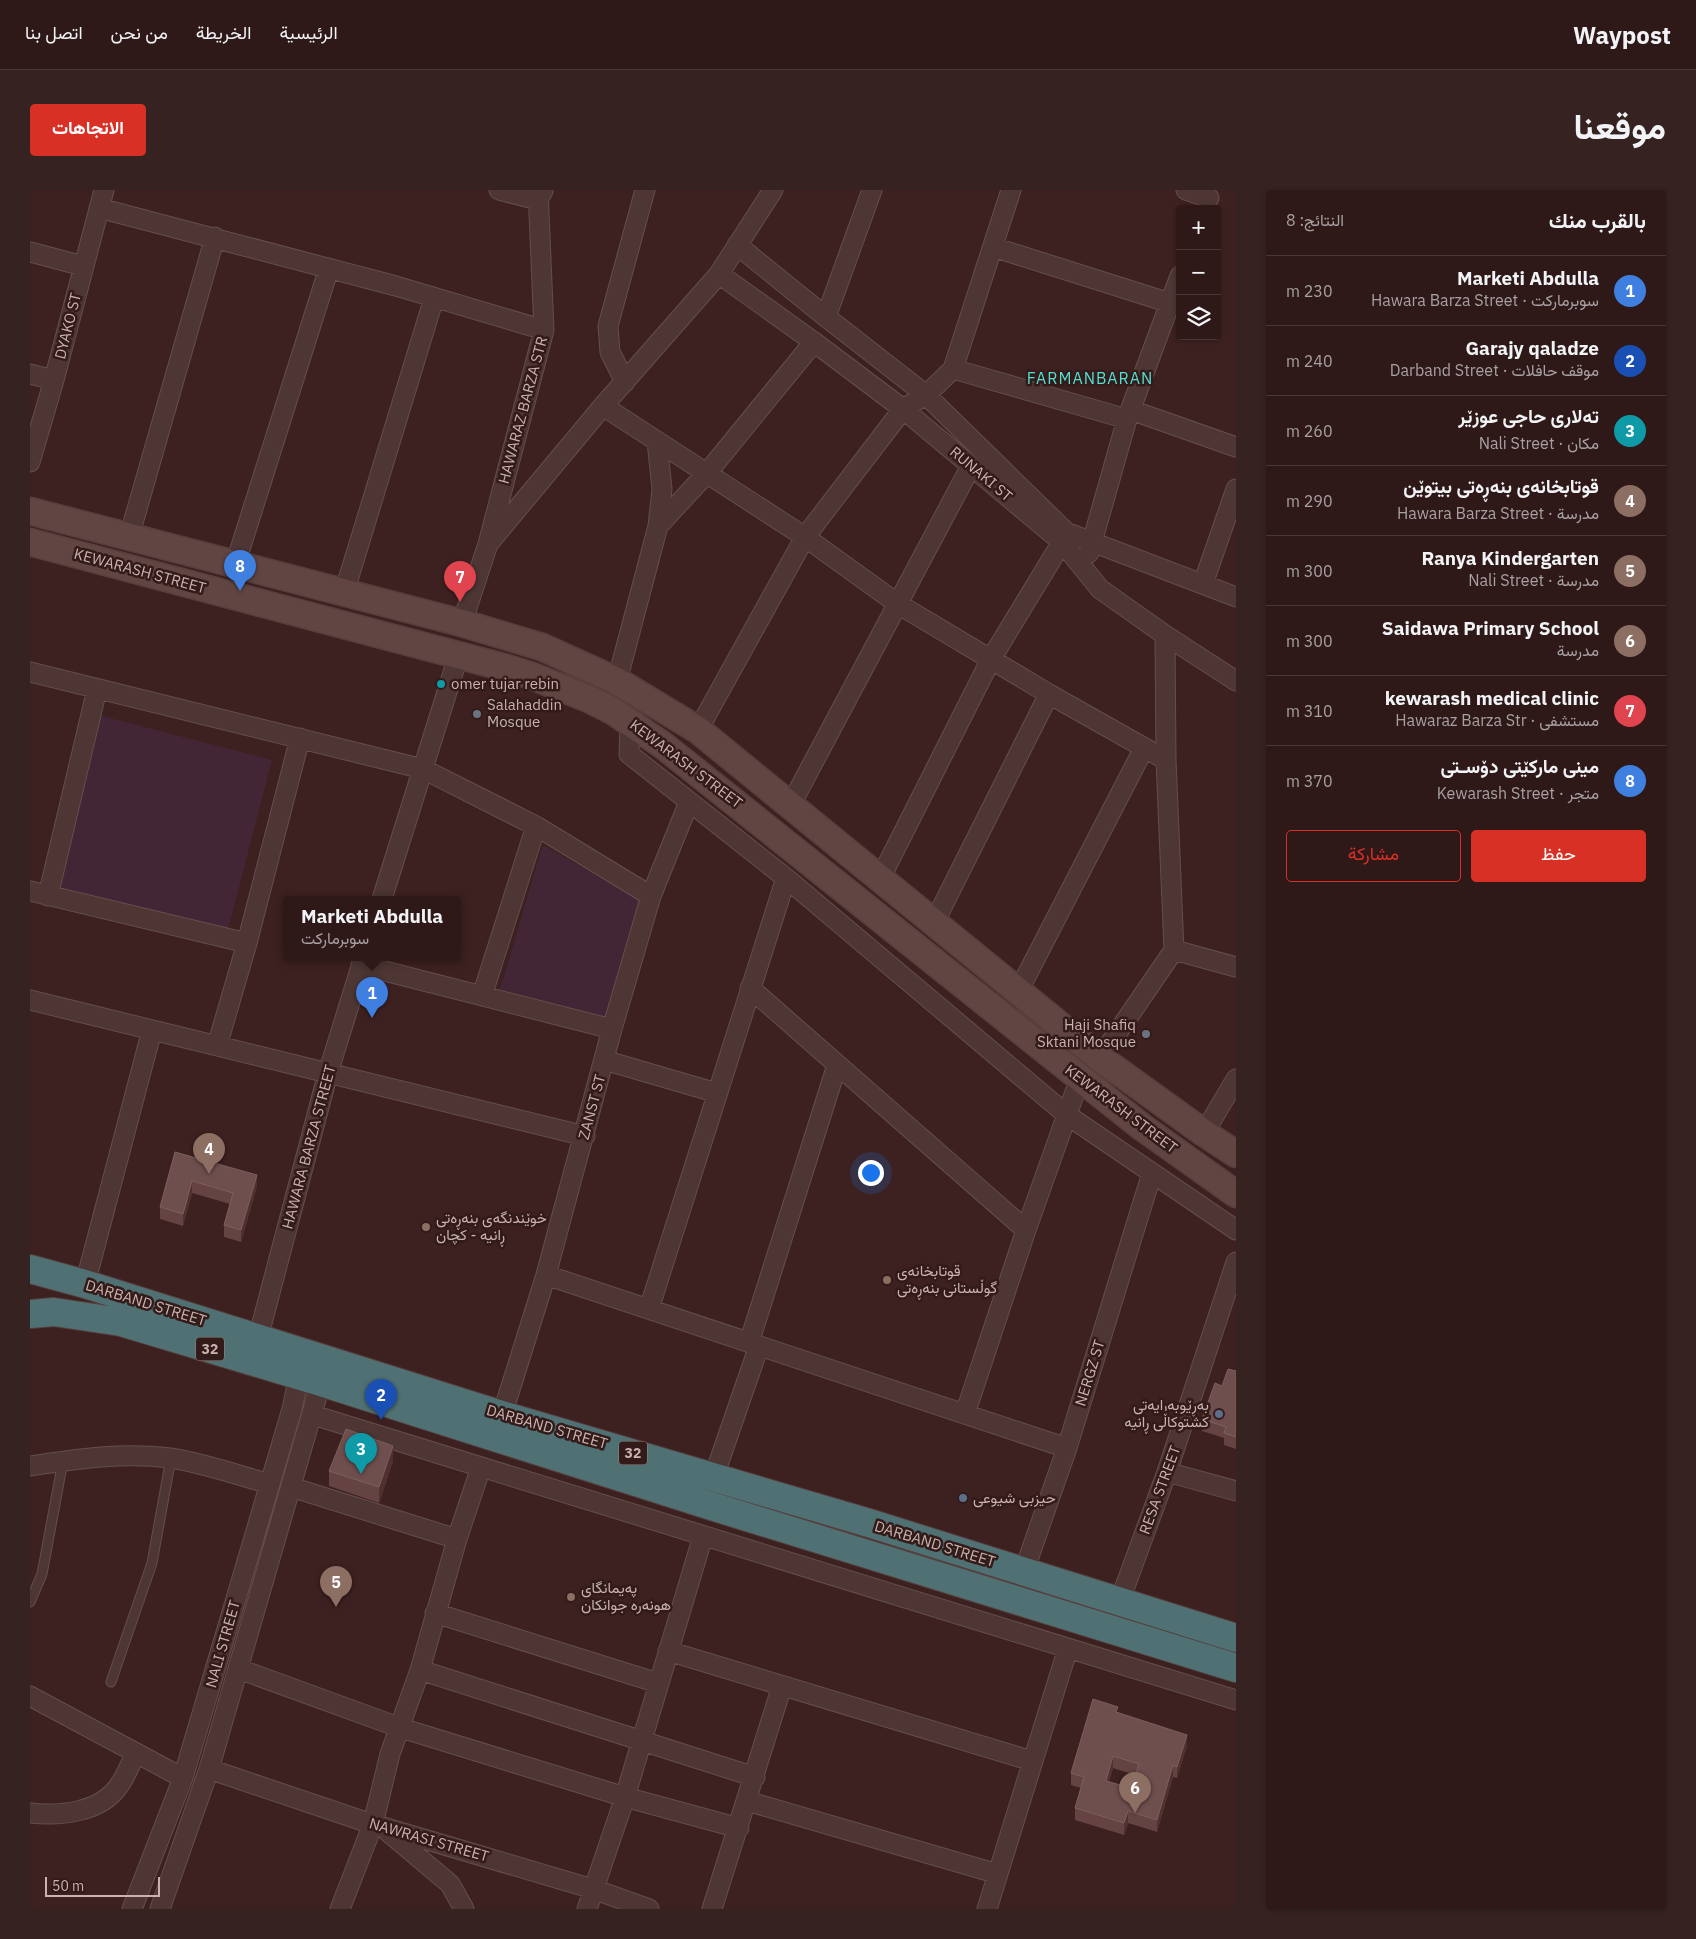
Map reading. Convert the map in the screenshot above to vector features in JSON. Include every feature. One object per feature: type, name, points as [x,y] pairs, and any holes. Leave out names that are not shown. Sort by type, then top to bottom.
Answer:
[{"type":"highway","name":"DARBAND STREET","points":[[30,1269],[85,1284],[502,1414],[714,1476],[1236,1638]]},
{"type":"highway","name":"DARBAND STREET","points":[[30,1314],[54,1312],[122,1322],[310,1378],[718,1508],[1236,1668]]},
{"type":"main road","name":"KEWARASH STREET","points":[[30,511],[462,623],[542,647],[617,681],[698,730],[1100,1058],[1236,1154]]},
{"type":"main road","name":"KEWARASH STREET","points":[[30,542],[532,676],[589,699],[630,721],[771,829],[908,942],[1142,1127],[1236,1194]]},
{"type":"main road","points":[[1142,1127],[1162,1102]]},
{"type":"street","points":[[498,190],[540,193]]},
{"type":"street","points":[[625,382],[610,352],[608,326],[645,190]]},
{"type":"street","points":[[488,544],[602,406],[719,274],[773,190]]},
{"type":"street","points":[[826,318],[872,190]]},
{"type":"street","points":[[698,730],[805,537],[903,409],[926,395],[953,369],[1012,190]]},
{"type":"street","points":[[1186,190],[1208,199]]},
{"type":"street","name":"HAWARAZ BARZA STR","points":[[462,623],[488,544],[544,330],[540,193]]},
{"type":"street","points":[[102,199],[215,237],[544,330]]},
{"type":"street","name":"DYAKO ST","points":[[30,462],[102,199]]},
{"type":"street","points":[[129,537],[215,237]]},
{"type":"street","name":"RUNAKI ST","points":[[737,245],[826,318],[926,395],[1064,537],[1083,568],[1100,589],[1165,635],[1236,681]]},
{"type":"street","points":[[993,247],[1170,303]]},
{"type":"street","points":[[30,252],[83,266]]},
{"type":"street","points":[[235,565],[328,268]]},
{"type":"street","name":"RUNAKI ST","points":[[719,274],[903,409],[971,466],[1064,537]]},
{"type":"street","points":[[1083,568],[1093,542],[1129,415],[1176,287]]},
{"type":"street","points":[[344,592],[434,298]]},
{"type":"street","points":[[658,526],[707,474],[814,342]]},
{"type":"street","points":[[953,369],[1129,415],[1236,447]]},
{"type":"street","points":[[30,374],[54,380]]},
{"type":"street","points":[[602,406],[805,537],[898,604],[1049,694],[1166,760]]},
{"type":"street","points":[[617,681],[658,526],[662,489],[657,441]]},
{"type":"street","points":[[790,806],[971,466]]},
{"type":"street","points":[[1203,584],[1236,488]]},
{"type":"street","points":[[880,879],[991,659],[1064,537],[1093,542],[1236,597]]},
{"type":"street","points":[[1100,1058],[1174,950],[1166,760],[1165,635]]},
{"type":"street","points":[[383,896],[458,656]]},
{"type":"street","points":[[30,672],[423,769],[536,826],[651,896]]},
{"type":"street","points":[[48,896],[98,689]]},
{"type":"street","points":[[934,923],[1049,694]]},
{"type":"street","points":[[630,721],[629,754],[786,878],[1067,1115],[1236,1230]]},
{"type":"street","points":[[217,1046],[247,943],[300,738]]},
{"type":"street","points":[[1018,992],[1144,748]]},
{"type":"street","name":"ZANST ST","points":[[502,1414],[546,1275],[585,1136],[612,1029],[651,896],[689,802]]},
{"type":"street","points":[[482,996],[536,826]]},
{"type":"street","points":[[649,1310],[786,878]]},
{"type":"street","points":[[30,891],[247,943]]},
{"type":"street","points":[[1174,950],[1236,967]]},
{"type":"street","points":[[363,961],[482,996],[612,1029]]},
{"type":"street","name":"HAWARA BARZA STREET","points":[[258,1338],[328,1073],[363,961]]},
{"type":"street","points":[[750,988],[1026,1230]]},
{"type":"street","points":[[30,1000],[585,1136]]},
{"type":"street","points":[[85,1284],[152,1030]]},
{"type":"street","points":[[604,1060],[717,1093]]},
{"type":"street","points":[[714,1476],[837,1065]]},
{"type":"street","points":[[965,1414],[1026,1230],[1080,1078]]},
{"type":"street","points":[[1204,1133],[1236,1079]]},
{"type":"street","name":"NERGZ ST","points":[[1024,1571],[1067,1448],[1152,1173]]},
{"type":"street","name":"RESA STREET","points":[[1119,1603],[1167,1472],[1236,1262]]},
{"type":"street","points":[[546,1275],[1067,1448]]},
{"type":"street","name":"NALI STREET","points":[[160,1909],[209,1769],[313,1415],[310,1378]]},
{"type":"street","name":"NALI STREET","points":[[132,1909],[183,1778],[292,1409],[310,1378]]},
{"type":"street","points":[[313,1415],[1236,1700]]},
{"type":"street","points":[[30,1466],[117,1455],[171,1458],[194,1462],[270,1484]]},
{"type":"street","points":[[340,1909],[378,1825],[390,1754],[401,1728],[420,1670],[456,1539],[480,1467]]},
{"type":"street","points":[[1167,1472],[1236,1491]]},
{"type":"street","points":[[291,1487],[456,1539]]},
{"type":"street","points":[[587,1909],[625,1797],[703,1536]]},
{"type":"street","points":[[435,1613],[658,1683]]},
{"type":"street","points":[[987,1909],[1068,1648]]},
{"type":"street","points":[[668,1651],[1032,1762]]},
{"type":"street","points":[[238,1669],[401,1728],[625,1797],[739,1828]]},
{"type":"street","points":[[420,1670],[640,1742],[754,1776]]},
{"type":"street","points":[[712,1909],[739,1828],[782,1686]]},
{"type":"street","points":[[30,1696],[183,1778]]},
{"type":"street","points":[[30,1813],[73,1812],[100,1804],[118,1787],[136,1753]]},
{"type":"street","name":"NAWRASI STREET","points":[[209,1769],[378,1825],[593,1889],[649,1909]]},
{"type":"street","points":[[747,1801],[998,1874]]},
{"type":"street","points":[[378,1825],[450,1884],[464,1909]]},
{"type":"lane","points":[[111,1682],[152,1563],[171,1458]]},
{"type":"lane","points":[[30,1602],[42,1574],[63,1461]]},
{"type":"shaded area","points":[[98,715],[272,760],[227,933],[53,889]]},
{"type":"shaded area","points":[[545,846],[641,901],[608,1018],[500,990],[542,847]]},
{"type":"building","points":[[175,1152],[257,1175],[241,1230],[224,1225],[233,1193],[192,1181],[183,1214],[160,1207]]},
{"type":"building","name":"بەڕێوبەرایەتی کشتوکاڵی ڕانیە","points":[[1228,1369],[1236,1371],[1236,1437],[1224,1433],[1226,1427],[1202,1419],[1215,1383],[1222,1386]]},
{"type":"building","points":[[346,1429],[393,1446],[379,1487],[329,1471]]},
{"type":"building","points":[[1093,1699],[1118,1707],[1116,1712],[1187,1735],[1177,1767],[1173,1765],[1157,1820],[1128,1811],[1124,1823],[1075,1808],[1084,1777],[1071,1773]],"holes":[[[1113,1756],[1139,1764],[1131,1788],[1106,1781]]]},
{"type":"place","name":"مینی مارکێتی دۆسـتی","points":[[240,591]]},
{"type":"place","name":"kewarash medical clinic","points":[[460,602]]},
{"type":"place","name":"omer tujar rebin","points":[[441,684]]},
{"type":"place","name":"Salahaddin Mosque","points":[[477,714]]},
{"type":"place","name":"Marketi Abdulla","points":[[372,1018]]},
{"type":"place","name":"Haji Shafiq Sktani Mosque","points":[[1146,1034]]},
{"type":"place","name":"قوتابخانەی بنەڕەتی بیتوێن","points":[[209,1174]]},
{"type":"place","name":"خوێندنگەی بنەڕەتی ڕانیە - کچان","points":[[426,1227]]},
{"type":"place","name":"قوتابخانه‌ی گوڵستانی بنه‌ڕه‌تی","points":[[887,1280]]},
{"type":"place","name":"بەڕێوبەرایەتی کشتوکاڵی ڕانیە","points":[[1219,1414]]},
{"type":"place","name":"Garajy qaladze","points":[[381,1420]]},
{"type":"place","name":"تەلاری حاجی عوزێر","points":[[361,1474]]},
{"type":"place","name":"حیزبی شیوعی","points":[[963,1498]]},
{"type":"place","name":"پەیمانگای هونەرە جوانکان","points":[[571,1597]]},
{"type":"place","name":"Ranya Kindergarten","points":[[336,1607]]},
{"type":"place","name":"Saidawa Primary School","points":[[1135,1813]]},
{"type":"district","name":"FARMANBARAN","points":[[1090,378]]}]
